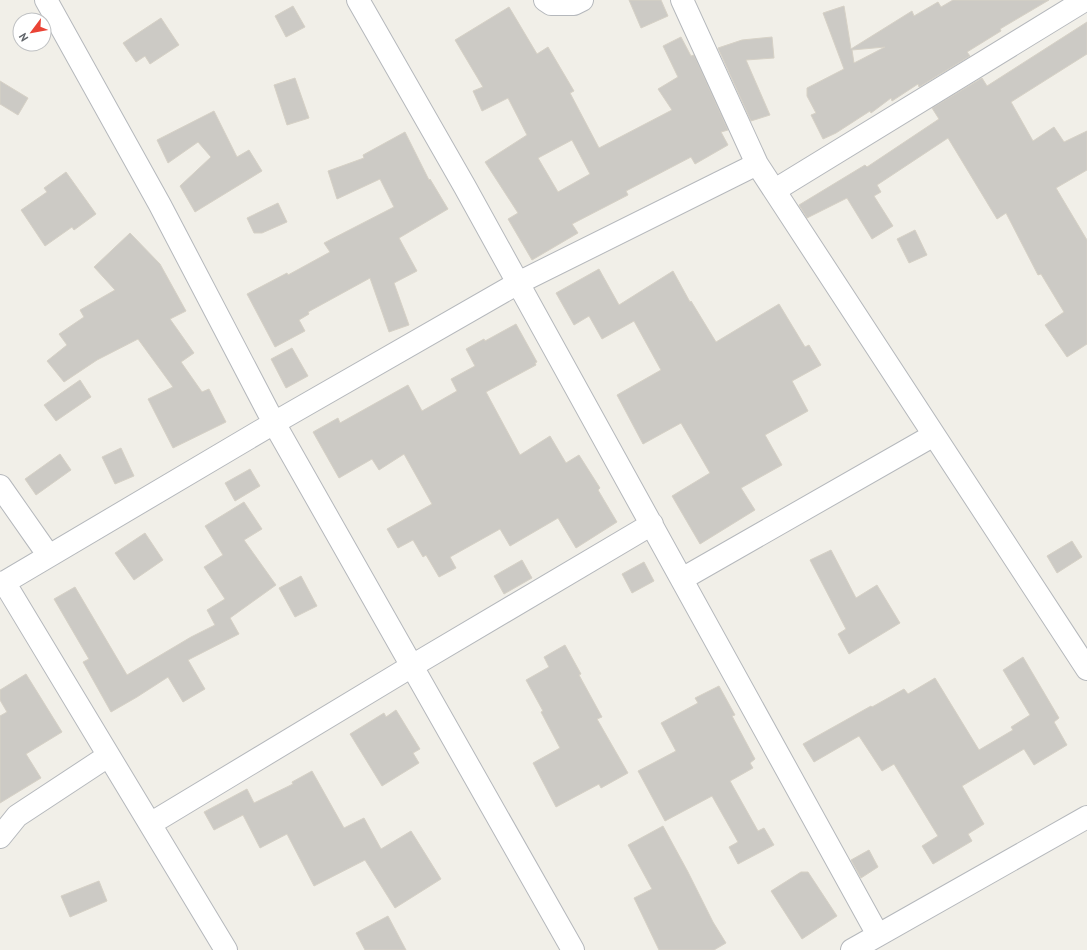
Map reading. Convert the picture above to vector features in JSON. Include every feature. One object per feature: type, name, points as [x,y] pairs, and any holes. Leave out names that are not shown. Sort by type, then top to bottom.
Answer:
[{"type":"street","points":[[46,0],[160,206],[274,423],[573,950]]},
{"type":"street","points":[[358,0],[518,282],[878,935]]},
{"type":"street","points":[[545,0],[550,4],[574,4],[582,0]]},
{"type":"street","points":[[682,0],[757,164],[1087,669]]},
{"type":"street","points":[[775,190],[1085,0]]},
{"type":"street","points":[[226,950],[2,584],[274,423],[518,282],[757,164]]},
{"type":"street","points":[[682,579],[934,435]]},
{"type":"street","points":[[0,486],[49,556]]},
{"type":"street","points":[[150,824],[412,666],[652,524]]},
{"type":"street","points":[[0,837],[17,816],[108,756]]},
{"type":"street","points":[[852,950],[1087,817]]},
{"type":"building","points":[[629,0],[661,0],[668,16],[641,28]]},
{"type":"building","points":[[953,0],[1049,0],[1000,29],[1001,31],[967,52],[970,56],[919,87],[918,84],[892,101],[891,98],[871,113],[870,111],[836,133],[823,139],[811,115],[816,113],[807,96],[807,88],[844,69],[823,13],[844,6],[851,49],[912,11],[914,16],[938,2],[941,7]],"holes":[[[885,47],[854,63],[852,50]]]},
{"type":"building","points":[[293,6],[305,27],[286,37],[275,16]]},
{"type":"building","points":[[509,7],[537,54],[548,47],[574,91],[570,93],[599,148],[672,110],[658,89],[678,77],[663,46],[681,37],[691,56],[694,55],[728,130],[721,132],[728,145],[695,164],[691,157],[626,191],[628,195],[572,224],[578,233],[532,260],[508,219],[518,213],[485,162],[527,135],[508,98],[482,111],[473,91],[483,87],[455,40]],"holes":[[[572,140],[590,174],[558,192],[538,158]]]},
{"type":"building","points":[[161,18],[179,45],[150,64],[145,56],[136,62],[123,43]]},
{"type":"building","points":[[1087,22],[1087,54],[1011,102],[1033,141],[1054,127],[1064,142],[1087,131],[1087,170],[1056,188],[1087,240],[1087,344],[1067,357],[1045,325],[1064,312],[1041,274],[1038,275],[1006,213],[997,219],[948,138],[877,185],[881,192],[874,196],[893,226],[872,239],[847,198],[807,218],[799,205],[865,165],[867,167],[939,119],[932,108],[982,78],[987,86]]},
{"type":"building","points":[[772,37],[774,58],[746,60],[770,115],[751,121],[718,48],[742,40]]},
{"type":"building","points":[[295,78],[309,118],[287,125],[274,85]]},
{"type":"building","points":[[0,81],[28,98],[18,115],[0,104]]},
{"type":"building","points":[[214,111],[237,157],[249,150],[262,171],[195,212],[180,186],[211,157],[198,142],[168,163],[157,140]]},
{"type":"building","points":[[405,132],[429,180],[430,179],[448,209],[399,238],[417,271],[394,283],[409,325],[389,332],[370,278],[308,312],[309,314],[299,320],[305,331],[275,347],[247,294],[287,273],[288,275],[330,252],[324,243],[394,207],[380,179],[337,199],[328,171],[364,158],[363,155]]},
{"type":"building","points":[[66,172],[96,214],[74,230],[72,227],[45,246],[21,210],[47,192],[44,188]]},
{"type":"building","points":[[278,203],[287,222],[262,233],[254,233],[247,218]]},
{"type":"building","points":[[915,230],[927,255],[909,263],[897,239]]},
{"type":"building","points":[[130,233],[160,264],[186,311],[170,319],[194,353],[181,362],[202,392],[209,389],[226,422],[173,448],[148,399],[173,387],[138,339],[97,360],[64,382],[47,361],[67,345],[59,334],[84,317],[80,310],[115,290],[94,267]]},
{"type":"building","points":[[599,269],[619,305],[673,271],[690,302],[691,301],[716,342],[779,304],[805,347],[809,345],[821,365],[792,381],[808,411],[765,435],[782,465],[741,488],[755,510],[700,544],[672,496],[710,473],[681,423],[643,444],[617,395],[661,370],[634,321],[602,339],[589,316],[574,325],[556,293]]},
{"type":"building","points":[[516,324],[537,362],[535,363],[536,365],[486,392],[520,455],[550,436],[566,463],[579,455],[600,488],[598,490],[617,522],[576,548],[558,518],[510,546],[500,529],[450,557],[456,568],[439,577],[426,555],[423,557],[413,540],[398,548],[387,529],[432,504],[404,454],[379,470],[372,459],[339,478],[313,432],[338,418],[340,423],[408,385],[422,411],[457,391],[451,379],[475,366],[466,349],[484,339],[485,341]]},
{"type":"building","points":[[292,348],[308,376],[286,388],[271,359]]},
{"type":"building","points":[[80,380],[91,397],[56,421],[44,405]]},
{"type":"building","points":[[121,448],[134,476],[115,484],[102,457]]},
{"type":"building","points":[[60,454],[71,470],[36,495],[25,479]]},
{"type":"building","points":[[250,469],[260,486],[235,501],[225,483]]},
{"type":"building","points":[[244,502],[262,529],[244,540],[276,585],[230,618],[239,634],[188,660],[205,689],[183,702],[168,677],[111,712],[83,662],[89,659],[54,599],[75,587],[127,675],[191,637],[215,625],[207,610],[225,599],[204,567],[223,555],[205,526]]},
{"type":"building","points":[[145,533],[163,560],[134,580],[115,553]]},
{"type":"building","points":[[1072,541],[1082,557],[1057,573],[1047,556]]},
{"type":"building","points":[[831,550],[856,598],[877,585],[900,623],[849,654],[838,634],[846,629],[810,560]]},
{"type":"building","points":[[522,560],[532,578],[504,594],[494,576]]},
{"type":"building","points":[[644,562],[654,581],[632,593],[622,574]]},
{"type":"building","points":[[301,576],[317,606],[295,617],[279,588]]},
{"type":"building","points":[[565,645],[581,674],[579,675],[602,717],[597,719],[628,773],[601,788],[599,784],[556,807],[533,763],[560,748],[541,712],[543,711],[526,680],[549,667],[544,657]]},
{"type":"building","points":[[1023,657],[1059,718],[1054,722],[1067,745],[1034,765],[1024,749],[962,786],[984,824],[968,834],[972,841],[933,864],[922,846],[938,836],[894,764],[882,771],[859,736],[814,762],[803,744],[904,689],[908,694],[935,678],[979,750],[1013,730],[1011,727],[1030,715],[1003,670]]},
{"type":"building","points":[[26,674],[62,732],[26,754],[41,778],[0,803],[0,716],[7,712],[0,700],[0,690]]},
{"type":"building","points":[[719,686],[735,715],[732,716],[755,759],[750,763],[753,768],[730,781],[758,831],[764,828],[774,845],[738,864],[729,847],[738,842],[712,796],[665,821],[638,771],[676,751],[661,723],[698,703],[695,698]]},
{"type":"building","points":[[396,710],[420,749],[413,753],[419,763],[382,786],[350,734],[384,713],[386,717]]},
{"type":"building","points":[[312,771],[344,828],[364,818],[381,849],[411,831],[441,879],[395,908],[365,860],[314,886],[287,834],[260,848],[243,815],[214,830],[204,812],[247,789],[254,803],[293,784],[292,782]]},
{"type":"building","points":[[663,826],[713,922],[726,943],[714,950],[659,950],[634,898],[652,889],[628,845]]},
{"type":"building","points":[[869,850],[878,867],[861,878],[851,860]]},
{"type":"building","points":[[801,872],[808,872],[837,916],[802,939],[771,891]]},
{"type":"building","points":[[99,881],[107,901],[70,917],[61,896]]},
{"type":"building","points":[[388,916],[406,950],[365,950],[356,933]]}]
